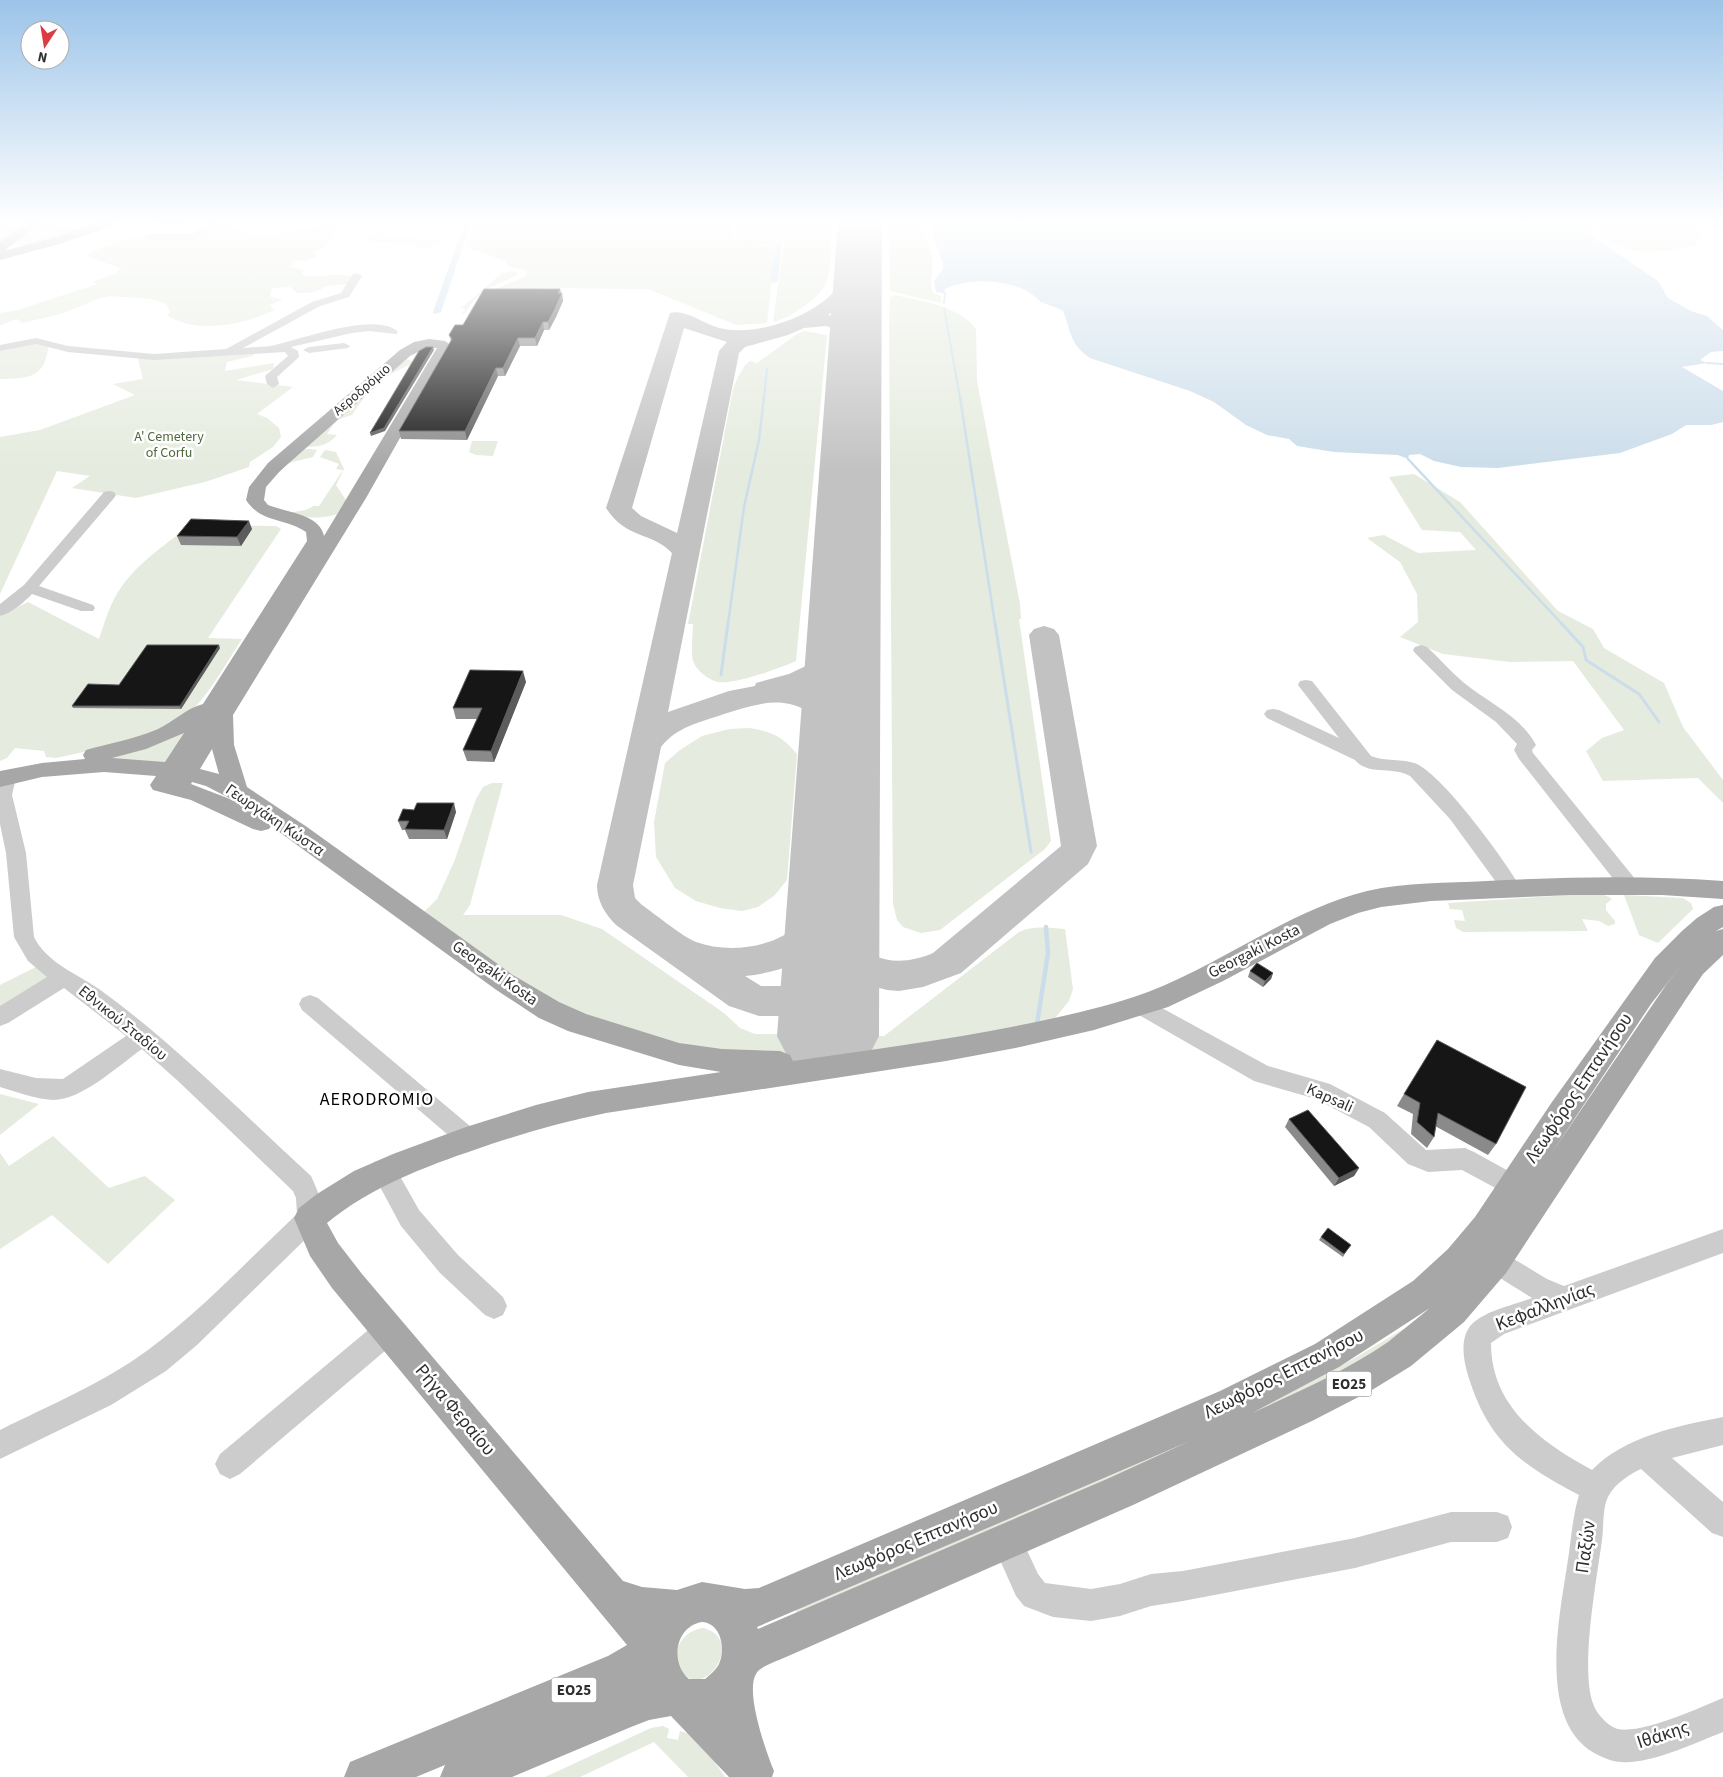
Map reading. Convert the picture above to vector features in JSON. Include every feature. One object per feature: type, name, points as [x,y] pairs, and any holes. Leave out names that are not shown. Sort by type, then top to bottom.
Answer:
[{"type":"main road","name":"Αεροδρόμιο","points":[[175,779],[284,603],[348,512],[445,349],[443,345],[425,344],[405,353],[264,476],[254,492],[256,504],[261,508],[308,525],[317,536],[284,603]]},
{"type":"main road","points":[[288,517],[332,519],[348,512]]},
{"type":"main road","points":[[42,770],[127,748],[156,738],[220,707],[222,748],[237,791]]},
{"type":"main road","name":"Γεωργάκη Κώστα","points":[[5,784],[42,770],[104,765],[175,779],[298,843],[328,856]]},
{"type":"main road","name":"Γεωργάκη Κώστα","points":[[5,784],[94,778],[213,780],[237,791],[300,833],[328,856]]},
{"type":"main road","name":"Georgaki Kosta","points":[[328,856],[504,982],[549,1010],[578,1023],[667,1050],[720,1072],[735,1082]]},
{"type":"main road","name":"Georgaki Kosta","points":[[1644,886],[1679,881],[1723,882]]},
{"type":"main road","points":[[1644,886],[1690,895],[1702,904],[1709,936]]},
{"type":"main road","name":"Georgaki Kosta","points":[[310,1218],[346,1190],[383,1170],[527,1119],[566,1109],[663,1092],[994,1042],[1140,1006],[1181,989],[1312,921],[1370,899],[1403,894],[1511,888],[1644,886],[1723,890]]},
{"type":"main road","name":"Λεωφόρος Επτανήσου","points":[[610,1595],[642,1607],[750,1609],[773,1602],[1157,1438],[1253,1394],[1316,1362],[1378,1325],[1432,1287],[1447,1274],[1483,1254],[1543,1193],[1694,967],[1709,936],[1723,914]]},
{"type":"main road","name":"Λεωφόρος Επτανήσου","points":[[461,1777],[649,1700],[679,1696],[692,1700],[705,1699],[720,1692],[736,1669],[772,1642],[1007,1542],[1302,1408],[1374,1370],[1432,1330],[1452,1311],[1483,1254],[1514,1187],[1560,1114],[1654,978],[1681,945],[1709,936]]},
{"type":"main road","points":[[663,1092],[675,1078],[677,1068],[675,1059],[667,1050]]},
{"type":"main road","name":"Georgaki Kosta","points":[[667,1050],[742,1062],[876,1061]]},
{"type":"main road","name":"Ρήγα Φεραίου","points":[[310,1218],[318,1240],[330,1260],[643,1634],[658,1647]]},
{"type":"main road","points":[[698,1607],[728,1611],[740,1629],[742,1645],[736,1669],[737,1722],[742,1743],[755,1774],[668,1687],[661,1677],[657,1664],[658,1647],[666,1625],[698,1607]]},
{"type":"main road","name":"ΕΟ25","points":[[365,1777],[622,1670],[658,1647]]},
{"type":"street","points":[[226,352],[314,305]]},
{"type":"street","points":[[274,349],[336,332],[363,328],[385,328],[392,332]]},
{"type":"street","points":[[0,348],[36,341],[68,349],[154,357],[274,349],[287,349],[294,353],[344,346]]},
{"type":"street","points":[[273,384],[271,379],[273,373],[286,363],[294,353]]},
{"type":"street","points":[[0,611],[18,599],[29,588],[109,494]]},
{"type":"street","points":[[29,588],[87,608]]},
{"type":"street","points":[[1421,650],[1458,686],[1502,718],[1525,740],[1527,745],[1523,750],[1525,755],[1644,886]]},
{"type":"street","points":[[1306,685],[1363,757]]},
{"type":"street","points":[[1273,714],[1372,763],[1405,767],[1417,772],[1452,808],[1482,844],[1511,888]]},
{"type":"street","name":"Εθνικού Σταδίου","points":[[5,784],[16,853],[26,943],[36,957],[142,1036],[186,1074],[302,1184],[308,1198],[310,1218]]},
{"type":"street","points":[[0,1017],[65,977]]},
{"type":"street","points":[[310,1004],[469,1139]]},
{"type":"street","name":"Kapsali","points":[[1140,1006],[1262,1074],[1322,1091],[1377,1120],[1417,1157],[1428,1161],[1465,1159],[1514,1187]]},
{"type":"street","points":[[0,1078],[52,1090],[61,1090],[72,1086],[142,1036]]},
{"type":"street","points":[[383,1170],[410,1218],[449,1264],[494,1306]]},
{"type":"street","points":[[0,1445],[101,1395],[156,1361],[187,1336],[310,1218]]},
{"type":"street","name":"Κεφαλληνίας","points":[[1596,1488],[1541,1455],[1504,1423],[1479,1370],[1476,1346],[1480,1334],[1496,1324],[1723,1241]]},
{"type":"street","points":[[1483,1254],[1538,1288],[1564,1299]]},
{"type":"street","points":[[230,1464],[389,1330]]},
{"type":"street","name":"Παξών","points":[[1603,1739],[1589,1727],[1580,1714],[1575,1696],[1574,1677],[1574,1654],[1580,1586],[1590,1514],[1596,1488],[1622,1462],[1645,1453],[1723,1431]]},
{"type":"street","points":[[1645,1453],[1723,1522]]},
{"type":"street","points":[[1007,1542],[1027,1585],[1035,1595],[1054,1601],[1091,1605],[1120,1600],[1151,1590],[1183,1586],[1355,1553],[1451,1527],[1497,1527]]},
{"type":"street","name":"Ιθάκης","points":[[1603,1739],[1614,1745],[1632,1746],[1723,1715]]},
{"type":"green space","points":[[33,305],[83,305],[61,314],[22,323],[17,319],[0,325],[0,313]]},
{"type":"green space","points":[[167,305],[270,305],[274,310],[249,320],[207,326],[180,322],[168,316],[170,311]]},
{"type":"green space","points":[[465,305],[471,305],[465,313],[461,314],[466,309],[461,308]]},
{"type":"green space","points":[[687,305],[769,305],[767,323],[736,325]]},
{"type":"green space","points":[[775,305],[805,305],[787,317],[773,322]]},
{"type":"green space","points":[[890,305],[935,305],[960,315],[976,329],[977,381],[1020,604],[1021,619],[1019,619],[1051,841],[1045,849],[940,930],[921,933],[903,927],[897,920],[893,904]]},
{"type":"green space","points":[[804,331],[827,335],[796,661],[745,679],[718,682],[704,675],[696,666],[692,655],[693,624],[688,624],[733,389],[745,365],[750,361],[757,363]]},
{"type":"green space","points":[[49,343],[44,364],[40,370],[28,377],[0,379],[0,348],[10,345]]},
{"type":"green space","name":"A' Cemetery of Corfu","points":[[258,351],[252,356],[227,362],[225,371],[274,363],[273,369],[236,380],[293,387],[257,414],[267,418],[279,428],[281,437],[273,447],[250,462],[249,467],[205,482],[136,498],[72,488],[90,476],[57,471],[0,594],[0,437],[40,430],[135,395],[113,384],[143,379],[138,359]]},
{"type":"green space","points":[[404,358],[416,363],[387,377],[371,390],[352,415],[336,420],[327,434],[337,435],[330,441],[319,446],[306,447]]},
{"type":"green space","points":[[472,441],[498,441],[493,456],[476,455],[469,452]]},
{"type":"green space","points":[[300,450],[317,450],[313,457],[288,463],[280,472],[274,472],[257,496],[265,506],[289,514],[313,506],[319,506],[343,470],[336,469],[339,464],[320,457],[325,450],[336,452],[344,469],[336,485],[346,500],[337,514],[318,517],[293,516],[270,509],[261,504],[255,498],[273,471],[286,457]]},
{"type":"green space","points":[[1414,474],[1460,502],[1558,611],[1593,629],[1604,648],[1664,683],[1683,727],[1723,780],[1723,803],[1698,778],[1603,781],[1586,751],[1602,738],[1624,730],[1573,661],[1510,662],[1443,654],[1400,637],[1418,622],[1417,594],[1400,562],[1367,538],[1384,535],[1418,553],[1476,550],[1460,532],[1422,530],[1389,477]]},
{"type":"green space","points":[[192,525],[276,526],[281,529],[208,638],[242,639],[214,684],[201,700],[194,708],[166,727],[129,741],[56,758],[46,757],[44,751],[15,748],[7,758],[0,761],[0,616],[28,602],[99,639],[115,598],[129,577],[154,553]]},
{"type":"green space","points":[[194,722],[168,764],[94,759]]},
{"type":"green space","points":[[750,728],[765,731],[776,736],[797,754],[787,880],[775,895],[758,907],[742,911],[720,908],[696,901],[675,888],[656,857],[654,822],[665,763],[680,750],[702,736],[729,729]]},
{"type":"green space","points":[[492,783],[503,783],[470,905],[463,915],[561,915],[602,929],[724,1013],[740,1028],[755,1034],[884,1036],[1019,932],[1036,928],[1065,929],[1073,989],[1069,1001],[1051,1023],[893,1051],[773,1057],[714,1054],[570,1011],[553,1003],[424,912],[437,899],[454,862],[476,799],[483,787]]},
{"type":"green space","points":[[1598,894],[1612,899],[1606,904],[1606,910],[1615,921],[1615,924],[1608,926],[1599,921],[1582,919],[1588,931],[1463,932],[1456,928],[1454,920],[1465,921],[1462,910],[1450,909],[1448,903]]},
{"type":"green space","points":[[1624,895],[1683,898],[1691,903],[1693,909],[1658,943],[1639,935]]},
{"type":"green space","points":[[40,965],[60,978],[0,1013],[0,985]]},
{"type":"green space","points":[[0,1094],[39,1104],[0,1135]]},
{"type":"green space","points":[[53,1136],[109,1188],[145,1176],[175,1200],[108,1264],[52,1215],[0,1249],[0,1153],[9,1166]]},
{"type":"green space","points":[[1430,1313],[1340,1376],[798,1618],[795,1607],[1304,1385],[1355,1358]]},
{"type":"green space","points":[[703,1628],[716,1634],[721,1644],[721,1655],[717,1666],[710,1674],[700,1679],[690,1678],[681,1670],[678,1663],[677,1649],[689,1633]]},
{"type":"green space","points":[[663,1726],[669,1729],[667,1738],[678,1740],[680,1731],[697,1736],[725,1777],[688,1777],[654,1742],[580,1777],[545,1777],[651,1728]]},
{"type":"water","points":[[1049,305],[1680,305],[1691,311],[1707,316],[1723,330],[1723,351],[1711,352],[1700,360],[1707,363],[1682,367],[1723,391],[1723,422],[1711,425],[1686,425],[1672,434],[1620,453],[1498,468],[1461,467],[1434,461],[1420,454],[1409,455],[1408,459],[1398,455],[1334,452],[1297,446],[1289,439],[1267,435],[1246,425],[1214,402],[1190,391],[1090,358],[1075,343],[1063,311]]},
{"type":"building","points":[[475,305],[557,305],[548,322],[543,322],[535,338],[518,338],[503,368],[496,368],[465,431],[399,431],[452,339],[449,335],[455,325],[463,325]]},
{"type":"building","points":[[426,347],[433,347],[384,428],[370,433],[419,351]]},
{"type":"building","points":[[191,519],[249,521],[237,537],[177,536]]},
{"type":"building","points":[[147,645],[219,645],[180,706],[72,706],[88,684],[119,685]]},
{"type":"building","points":[[470,670],[523,671],[491,751],[463,750],[482,708],[453,708]]},
{"type":"building","points":[[417,803],[454,803],[444,830],[405,829],[409,821],[398,821],[403,809],[414,810]]},
{"type":"building","points":[[1257,963],[1273,973],[1265,981],[1250,971]]},
{"type":"building","points":[[1437,1040],[1526,1087],[1496,1144],[1438,1113],[1434,1137],[1417,1122],[1420,1103],[1404,1094]]},
{"type":"building","points":[[1308,1110],[1359,1168],[1339,1178],[1289,1119]]},
{"type":"building","points":[[1328,1228],[1351,1245],[1344,1254],[1321,1237]]},
{"type":"waterway","points":[[437,312],[439,305]]},
{"type":"waterway","points":[[944,308],[960,398]]},
{"type":"waterway","points":[[1707,363],[1723,364]]},
{"type":"waterway","points":[[764,398],[767,369]]},
{"type":"waterway","points":[[728,624],[744,507],[759,440],[764,397]]},
{"type":"waterway","points":[[960,397],[995,624]]},
{"type":"waterway","points":[[1408,459],[1562,624]]},
{"type":"waterway","points":[[721,675],[728,623]]},
{"type":"waterway","points":[[995,623],[1031,852]]},
{"type":"waterway","points":[[1561,623],[1583,647],[1586,660],[1639,694],[1659,722]]},
{"type":"waterway","points":[[1037,1024],[1048,953],[1046,927]]},
{"type":"taxiway","points":[[681,320],[717,334],[749,337],[780,331],[797,324],[830,305]]},
{"type":"taxiway","points":[[677,317],[619,508],[624,516],[632,522],[672,540],[686,553]]},
{"type":"taxiway","points":[[799,323],[819,320],[839,322],[852,328],[856,340]]},
{"type":"taxiway","points":[[686,553],[729,351],[738,343],[758,337]]},
{"type":"taxiway","points":[[686,553],[615,890],[618,902],[629,915],[743,995],[759,1001],[785,1001]]},
{"type":"taxiway","points":[[833,916],[838,945],[848,956],[864,967],[887,975],[899,976],[923,973],[947,963],[1076,855],[1079,846],[1044,635]]},
{"type":"taxiway","points":[[767,690],[800,680],[821,671],[830,664],[843,646]]},
{"type":"taxiway","points":[[646,744],[657,731],[691,714],[739,698],[763,694],[791,695],[817,703],[827,711],[835,722],[840,736]]},
{"type":"taxiway","points":[[693,956],[738,962],[760,960],[780,954],[799,945],[814,932],[826,913],[834,890]]},
{"type":"runway","points":[[828,1036],[857,305]]},
{"type":"district","name":"AERODROMIO","points":[[377,1099]]}]
